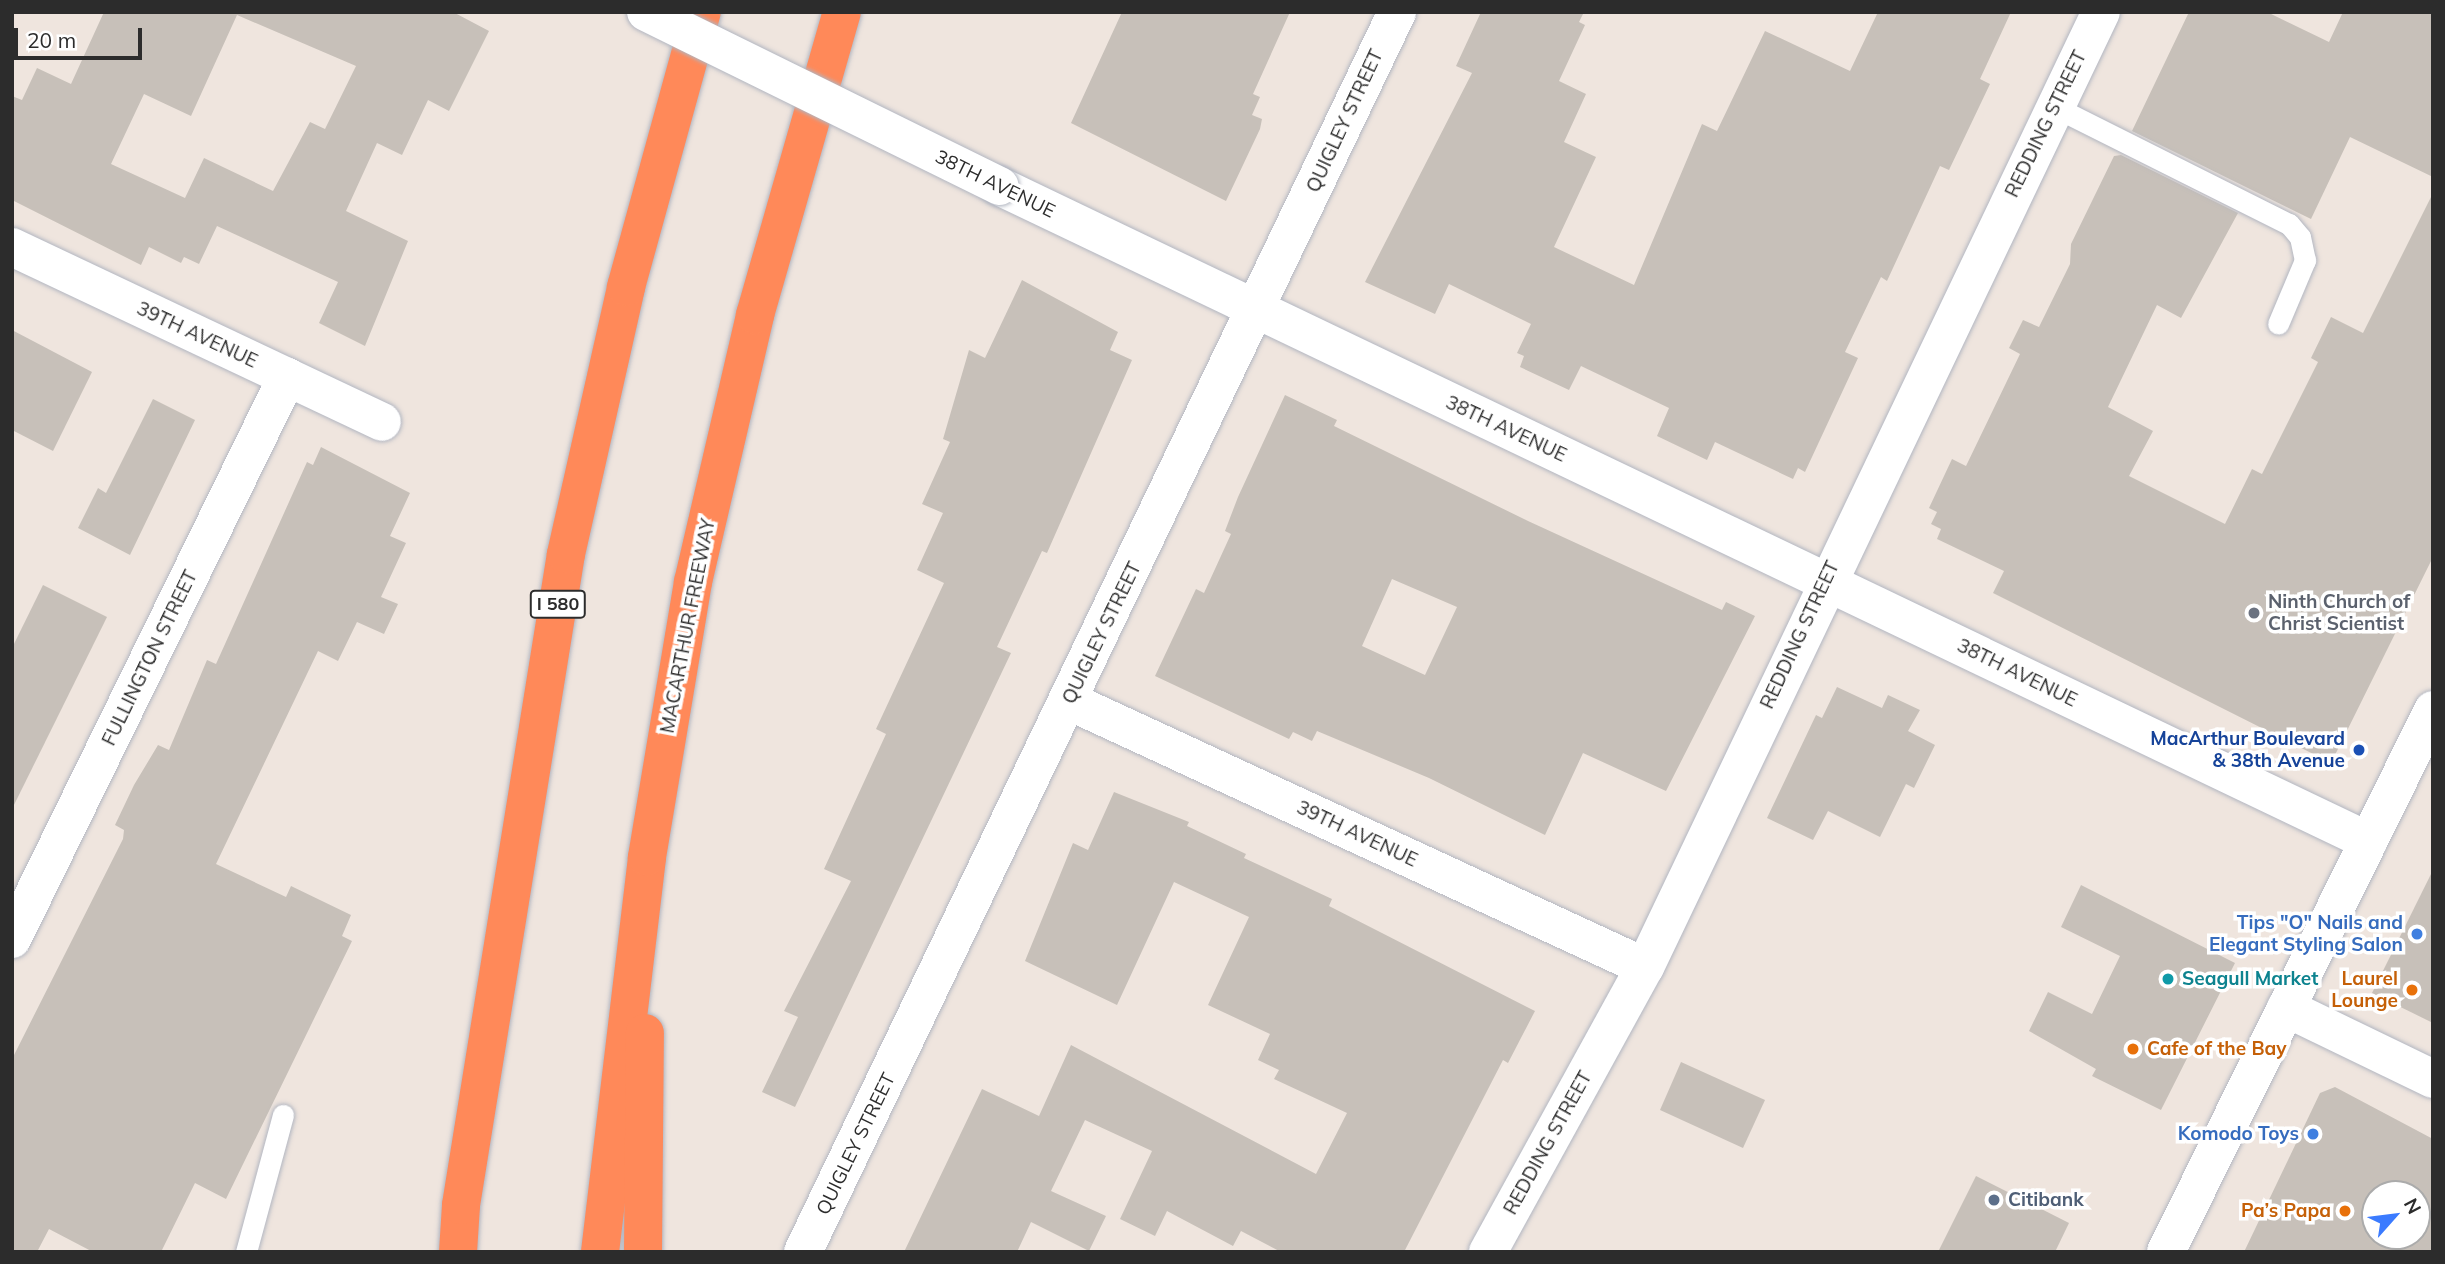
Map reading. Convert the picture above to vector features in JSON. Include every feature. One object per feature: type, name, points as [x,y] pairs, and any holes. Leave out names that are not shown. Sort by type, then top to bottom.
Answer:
[{"type":"highway","name":"I 580","points":[[458,1252],[461,1205],[566,554],[626,287],[702,12]]},
{"type":"highway","name":"MACARTHUR FREEWAY","points":[[600,1252],[647,857],[694,582],[743,368],[842,12]]},
{"type":"highway","points":[[643,1252],[647,857]]},
{"type":"highway","points":[[444,1252],[461,1205]]},
{"type":"street","name":"38TH AVENUE","points":[[646,12],[1256,310],[2368,841]]},
{"type":"street","name":"QUIGLEY STREET","points":[[803,1252],[1397,12]]},
{"type":"street","name":"REDDING STREET","points":[[1488,1252],[1645,967],[1825,581],[2101,12]]},
{"type":"street","name":"39TH AVENUE","points":[[12,247],[382,422]]},
{"type":"street","name":"FULLINGTON STREET","points":[[12,939],[288,377]]},
{"type":"street","name":"39TH AVENUE","points":[[1069,701],[1645,967]]},
{"type":"street","points":[[2166,1252],[2433,710]]},
{"type":"street","points":[[2286,1008],[2433,1079]]},
{"type":"lane","points":[[2055,107],[2289,225],[2300,237],[2305,260],[2278,324]]},
{"type":"lane","points":[[246,1252],[283,1115]]},
{"type":"building","points":[[104,12],[453,12],[489,31],[449,111],[428,100],[402,155],[377,143],[346,211],[408,241],[365,346],[319,323],[338,282],[217,226],[199,264],[184,257],[181,263],[149,247],[141,265],[12,200],[12,96],[22,100],[37,68],[71,84]],"holes":[[[237,15],[356,66],[325,129],[310,122],[273,191],[204,158],[185,198],[111,164],[144,94],[191,116]]]},
{"type":"building","points":[[1122,12],[1290,12],[1253,94],[1260,97],[1252,115],[1262,119],[1260,129],[1226,201],[1071,123]]},
{"type":"building","points":[[1481,12],[1584,12],[1579,22],[1585,25],[1559,81],[1586,94],[1564,142],[1596,157],[1554,247],[1634,285],[1702,124],[1717,131],[1765,31],[1850,71],[1878,12],[2011,12],[1980,79],[1990,84],[1949,170],[1940,166],[1887,281],[1881,277],[1845,352],[1858,358],[1805,472],[1798,468],[1793,479],[1715,442],[1707,460],[1657,436],[1669,408],[1581,366],[1569,390],[1520,367],[1524,356],[1517,353],[1531,324],[1449,284],[1435,314],[1365,282],[1472,73],[1456,66]]},
{"type":"building","points":[[2189,12],[2267,12],[2329,42],[2343,12],[2433,12],[2433,177],[2350,137],[2311,219],[2132,131]]},
{"type":"building","points":[[2121,155],[2238,213],[2181,318],[2157,305],[2108,407],[2153,431],[2129,476],[2225,524],[2252,469],[2262,474],[2318,362],[2311,358],[2331,317],[2363,333],[2433,193],[2433,557],[2331,763],[1993,593],[2004,571],[1937,539],[1941,529],[1931,524],[1937,512],[1929,508],[1952,459],[1966,466],[2020,354],[2009,348],[2023,320],[2039,327],[2070,264],[2071,244],[2114,156]]},
{"type":"building","points":[[1022,280],[1118,332],[1110,350],[1132,360],[1047,553],[1042,551],[997,647],[1011,653],[795,1107],[762,1092],[798,1017],[784,1011],[851,881],[824,869],[886,734],[876,729],[944,583],[917,570],[943,513],[922,504],[950,442],[943,439],[969,350],[985,358]]},
{"type":"building","points":[[12,330],[92,372],[53,451],[12,430]]},
{"type":"building","points":[[1285,395],[1337,420],[1334,426],[1528,521],[1722,610],[1726,602],[1755,616],[1666,791],[1583,753],[1545,835],[1429,778],[1317,731],[1312,741],[1293,732],[1289,739],[1155,676],[1196,589],[1204,593],[1231,534],[1225,531]],"holes":[[[1392,579],[1457,607],[1425,675],[1362,646]]]},
{"type":"building","points":[[153,399],[195,420],[130,555],[78,528],[98,488],[106,493]]},
{"type":"building","points":[[321,447],[410,493],[390,536],[406,543],[381,597],[398,604],[384,634],[357,622],[338,661],[318,651],[216,864],[286,897],[291,886],[351,915],[342,936],[352,941],[226,1199],[195,1183],[161,1252],[93,1252],[49,1229],[37,1252],[12,1252],[12,1059],[123,839],[124,830],[115,825],[134,785],[158,745],[169,750],[207,660],[216,664],[307,462],[313,465]]},
{"type":"building","points":[[43,585],[107,617],[12,809],[12,648]]},
{"type":"building","points":[[1837,687],[1882,708],[1888,695],[1920,710],[1908,731],[1935,745],[1914,788],[1906,784],[1880,837],[1828,811],[1813,840],[1767,818],[1816,715],[1822,718]]},
{"type":"building","points":[[1114,792],[1189,822],[1187,826],[1246,854],[1244,858],[1332,899],[1329,906],[1535,1011],[1508,1063],[1503,1060],[1404,1252],[1281,1252],[1241,1231],[1233,1246],[1167,1211],[1155,1236],[1120,1219],[1152,1151],[1085,1120],[1051,1191],[1106,1216],[1089,1251],[1031,1222],[1017,1252],[904,1252],[982,1089],[1039,1116],[1071,1045],[1316,1174],[1347,1113],[1274,1079],[1279,1070],[1258,1060],[1270,1034],[1208,1005],[1249,917],[1174,882],[1117,1005],[1025,961],[1073,843],[1088,850]]},
{"type":"building","points":[[2433,870],[2433,1023],[2372,993]]},
{"type":"building","points":[[2081,885],[2235,963],[2161,1110],[2092,1076],[2096,1069],[2029,1031],[2048,992],[2092,1014],[2120,956],[2061,927]]},
{"type":"building","points":[[1681,1062],[1765,1100],[1743,1148],[1660,1110]]},
{"type":"building","points":[[2335,1087],[2433,1139],[2433,1252],[2244,1252],[2320,1093]]},
{"type":"building","name":"Citibank","points":[[1976,1176],[2069,1223],[2055,1252],[1938,1252]]},
{"type":"place","name":"Ninth Church of Christ Scientist","points":[[2254,613]]},
{"type":"place","name":"MacArthur Boulevard & 38th Avenue","points":[[2359,750]]},
{"type":"place","name":"Tips \"O\" Nails and Elegant Styling Salon","points":[[2417,934]]},
{"type":"place","name":"Seagull Market","points":[[2168,979]]},
{"type":"place","name":"Laurel Lounge","points":[[2412,990]]},
{"type":"place","name":"Cafe of the Bay","points":[[2133,1049]]},
{"type":"place","name":"Komodo Toys","points":[[2313,1134]]},
{"type":"place","name":"Citibank","points":[[1994,1200]]},
{"type":"place","name":"Pa’s Papa","points":[[2345,1211]]}]
